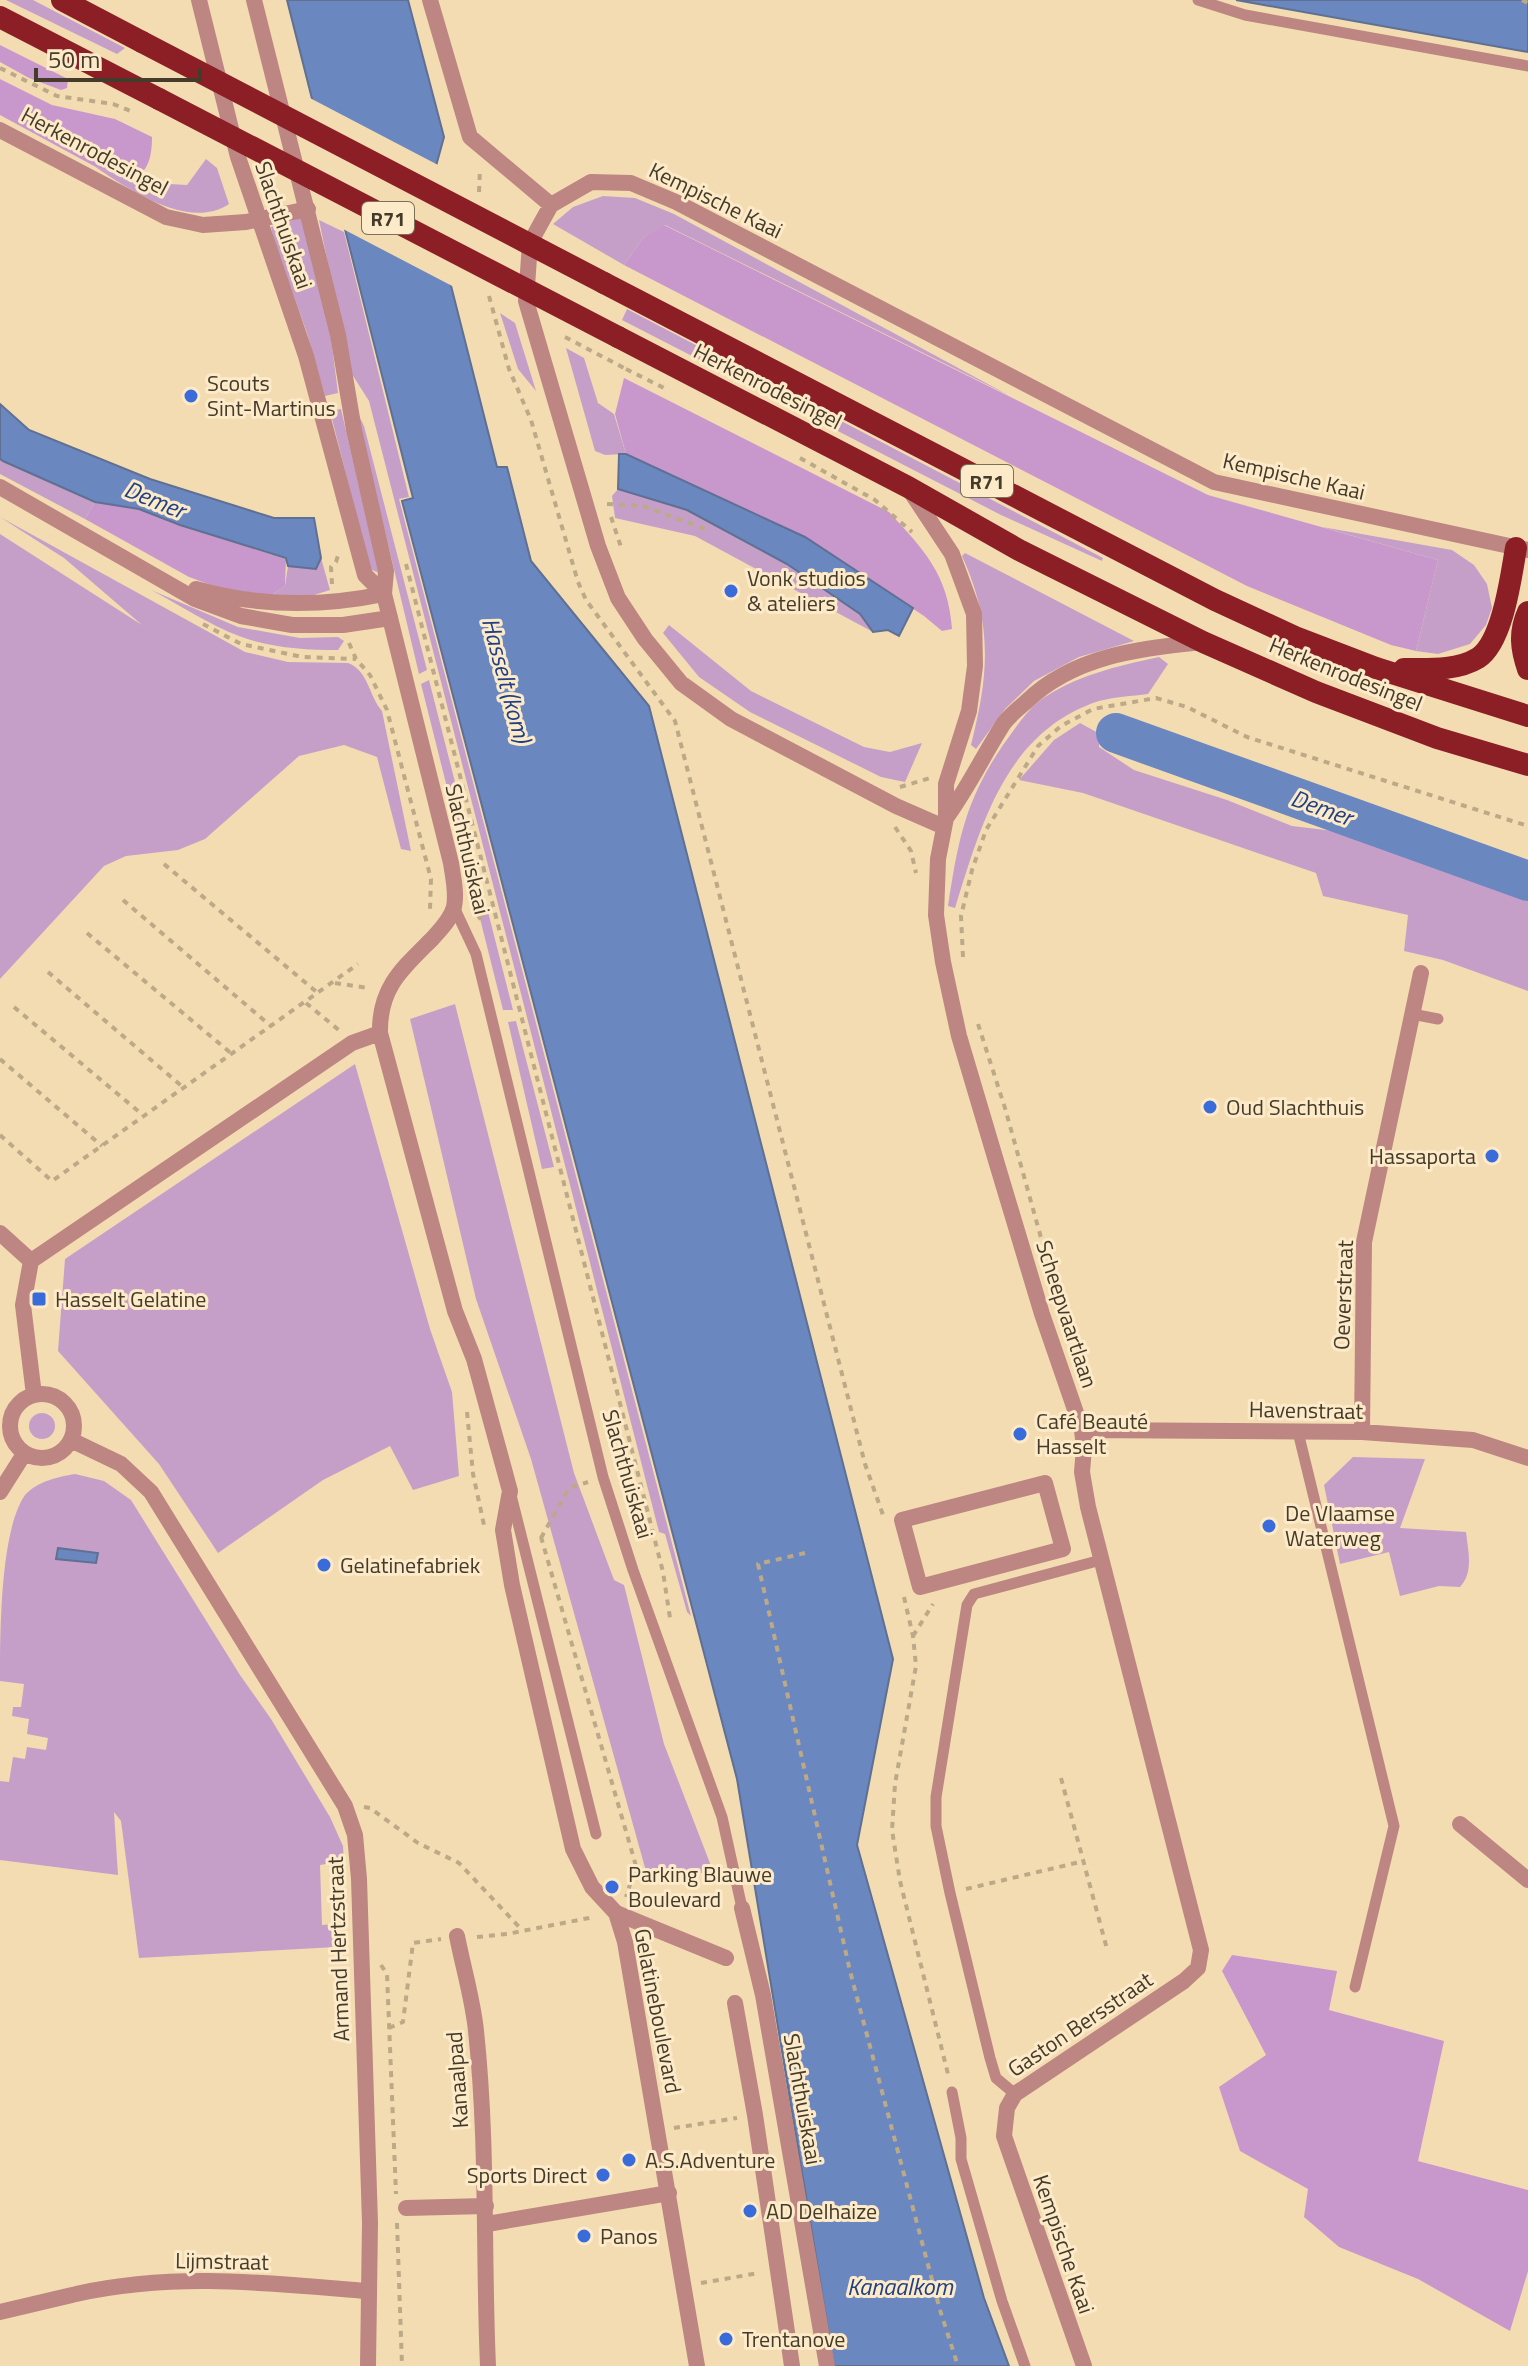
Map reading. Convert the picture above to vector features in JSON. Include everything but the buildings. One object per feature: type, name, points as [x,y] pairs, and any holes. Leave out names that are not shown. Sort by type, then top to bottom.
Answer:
[{"type":"highway","name":"Herkenrodesingel","points":[[62,0],[83,8],[142,42],[1215,600],[1295,637],[1376,668],[1528,716]]},
{"type":"highway","name":"Herkenrodesingel","points":[[0,17],[908,487],[1019,550],[1203,642],[1329,698],[1437,738],[1528,765]]},
{"type":"highway","points":[[1376,668],[1437,670],[1462,665],[1480,657],[1499,627],[1522,549]]},
{"type":"highway","points":[[1528,612],[1523,623],[1521,648],[1528,669]]},
{"type":"street","name":"Slachthuiskaai","points":[[199,0],[238,157],[306,356],[365,575],[384,594]]},
{"type":"street","name":"Slachthuiskaai","points":[[254,0],[338,335],[354,430],[386,571],[384,594],[451,863],[454,907]]},
{"type":"street","points":[[430,0],[470,137],[551,205],[530,243],[526,301],[598,546],[618,598],[645,639],[681,683],[731,719],[890,803],[945,822]]},
{"type":"street","name":"Herkenrodesingel","points":[[0,130],[166,217],[203,225],[259,219],[308,209]]},
{"type":"street","name":"Kempische Kaai","points":[[551,205],[591,182],[631,183],[676,202],[1214,482],[1522,549]]},
{"type":"street","points":[[0,487],[195,599],[241,616],[292,625],[343,625],[390,618]]},
{"type":"street","points":[[908,487],[952,554],[974,614],[975,666],[969,711],[946,784],[945,822]]},
{"type":"street","points":[[165,581],[254,603],[315,603],[384,594]]},
{"type":"street","points":[[945,822],[1006,721],[1040,688],[1083,665],[1112,656],[1203,642]]},
{"type":"street","name":"Scheepvaartlaan","points":[[945,822],[938,859],[936,915],[959,1036],[1042,1314],[1082,1430],[1082,1472],[1101,1560],[1200,1941],[1200,1961]]},
{"type":"street","points":[[454,907],[446,922],[394,979],[382,1005],[380,1033],[455,1311],[474,1359],[510,1491]]},
{"type":"street","name":"Oeverstraat","points":[[1362,1432],[1364,1242],[1421,973]]},
{"type":"street","points":[[34,1395],[23,1305],[31,1261],[357,1041],[380,1033]]},
{"type":"street","points":[[0,1233],[31,1261]]},
{"type":"street","points":[[34,1395],[55,1397],[68,1408],[74,1424],[71,1440],[62,1451],[49,1458],[35,1458],[24,1454],[12,1438],[10,1418],[22,1401],[34,1395]]},
{"type":"street","name":"Havenstraat","points":[[1082,1430],[1362,1432],[1473,1440],[1528,1458]]},
{"type":"street","name":"Armand Hertzstraat","points":[[71,1440],[121,1464],[151,1492],[345,1806],[355,1835],[370,2223],[368,2366]]},
{"type":"street","points":[[0,1492],[24,1454]]},
{"type":"street","points":[[1045,1483],[1063,1549],[947,1580],[920,1587],[902,1520],[1045,1483]]},
{"type":"street","name":"Gelatineboulevard","points":[[510,1491],[503,1530],[512,1585],[573,1849],[592,1887],[616,1913],[630,1966],[697,2366]]},
{"type":"street","points":[[1460,1824],[1528,1880]]},
{"type":"street","name":"Slachthuiskaai","points":[[742,1908],[763,1995],[827,2366]]},
{"type":"street","points":[[616,1913],[726,1958]]},
{"type":"street","name":"Kanaalpad","points":[[457,1936],[476,2027],[487,2215],[484,2240],[488,2366]]},
{"type":"street","name":"Gaston Bersstraat","points":[[1004,2136],[1007,2108],[1015,2094],[1184,1981],[1193,1974],[1200,1961]]},
{"type":"street","points":[[735,2003],[792,2366]]},
{"type":"street","name":"Kempische Kaai","points":[[1004,2136],[1084,2366]]},
{"type":"street","points":[[406,2208],[487,2215],[669,2193]]},
{"type":"street","name":"Lijmstraat","points":[[0,2312],[122,2283],[226,2280],[367,2291]]},
{"type":"lane","points":[[1198,0],[1245,15],[1528,66]]},
{"type":"lane","name":"Slachthuiskaai","points":[[454,907],[476,954],[603,1477],[633,1570],[722,1817],[742,1908]]},
{"type":"lane","points":[[1412,1014],[1438,1019]]},
{"type":"lane","points":[[1298,1432],[1394,1826],[1355,1987]]},
{"type":"lane","points":[[510,1491],[596,1834]]},
{"type":"lane","points":[[1015,2094],[996,2078],[950,1893],[936,1826],[936,1797],[967,1605],[974,1594],[1101,1560]]},
{"type":"lane","points":[[952,2092],[961,2138],[961,2159],[1002,2301],[1025,2366]]},
{"type":"path","points":[[1522,0],[1528,3]]},
{"type":"path","points":[[0,68],[57,96],[113,104],[138,115]]},
{"type":"path","points":[[531,420],[586,600],[675,721],[861,1449],[885,1523]]},
{"type":"path","points":[[800,458],[875,500],[914,533]]},
{"type":"path","points":[[624,557],[607,504],[643,506],[708,530]]},
{"type":"path","points":[[204,625],[241,644],[302,657],[356,659],[370,675],[387,710],[432,894]]},
{"type":"path","points":[[434,674],[663,1572],[670,1620]]},
{"type":"path","points":[[964,963],[961,916],[986,830],[1038,746],[1061,726],[1093,709],[1156,698],[1187,707],[1247,737],[1528,826]]},
{"type":"path","points":[[917,875],[911,851],[902,835],[886,818],[894,789],[929,779],[934,767]]},
{"type":"path","points":[[164,864],[319,994]]},
{"type":"path","points":[[123,900],[272,1027]]},
{"type":"path","points":[[87,933],[232,1054]]},
{"type":"path","points":[[0,1135],[52,1181],[358,964]]},
{"type":"path","points":[[48,972],[184,1088]]},
{"type":"path","points":[[334,983],[368,988]]},
{"type":"path","points":[[306,1003],[344,1034],[352,1030],[357,1041]]},
{"type":"path","points":[[14,1007],[144,1116]]},
{"type":"path","points":[[978,1024],[1043,1245]]},
{"type":"path","points":[[0,1059],[102,1146]]},
{"type":"path","points":[[466,1404],[473,1474],[485,1530]]},
{"type":"path","points":[[541,1538],[569,1488],[603,1477]]},
{"type":"path","points":[[387,1974],[389,2028],[403,2022],[413,1943],[457,1936],[489,1937],[616,1913],[629,1893],[636,1866],[537,1522]]},
{"type":"path","points":[[805,1553],[758,1564],[850,1971],[940,2310],[958,2366]]},
{"type":"path","points":[[913,1636],[947,1580]]},
{"type":"path","points":[[903,1593],[916,1666],[895,1784],[892,1830],[900,1881],[952,2092]]},
{"type":"path","points":[[1061,1778],[1107,1949]]},
{"type":"path","points":[[345,1806],[370,1808],[418,1843],[459,1863],[523,1931]]},
{"type":"path","points":[[950,1893],[1084,1861]]},
{"type":"path","points":[[694,2125],[746,2116]]},
{"type":"path","points":[[718,2280],[758,2273]]},
{"type":"shaded area","points":[[6,0],[33,0],[125,48],[117,54]]},
{"type":"shaded area","points":[[0,45],[68,79],[67,88],[61,90],[29,78],[0,62]]},
{"type":"shaded area","points":[[0,79],[52,105],[115,119],[152,137],[146,168],[132,180],[94,166],[0,115]]},
{"type":"shaded area","points":[[206,159],[217,168],[229,204],[213,211],[196,213],[159,204],[94,166],[132,180],[142,175],[152,183],[187,185]]},
{"type":"shaded area","points":[[603,196],[635,198],[674,214],[1010,396],[665,225],[643,238],[624,265],[553,224],[573,207]]},
{"type":"shaded area","points":[[303,217],[331,338],[338,393],[325,396],[271,227]]},
{"type":"shaded area","points":[[319,220],[344,232],[409,497],[399,499],[691,1616],[687,1612],[665,1534],[659,1532],[369,401],[350,371]]},
{"type":"shaded area","points":[[664,225],[1208,495],[1438,560],[1416,651],[1391,645],[1247,586],[624,265],[643,238]]},
{"type":"shaded area","points":[[627,309],[1103,558],[1102,561],[1001,515],[622,320]]},
{"type":"shaded area","points":[[500,313],[515,323],[536,391],[518,369]]},
{"type":"shaded area","points":[[566,348],[584,358],[598,403],[614,414],[626,454],[605,455],[595,451]]},
{"type":"shaded area","points":[[624,378],[889,512],[923,551],[940,578],[950,610],[952,629],[942,631],[805,537],[626,454],[615,414]]},
{"type":"shaded area","points":[[341,409],[379,573],[370,569],[330,411]]},
{"type":"shaded area","points":[[356,410],[364,426],[427,670],[419,674]]},
{"type":"shaded area","points":[[0,459],[95,502],[85,519],[0,474]]},
{"type":"shaded area","points":[[618,489],[687,510],[787,564],[860,614],[873,632],[695,536],[615,518],[612,496]]},
{"type":"shaded area","points":[[95,502],[139,509],[286,559],[285,586],[270,596],[219,588],[189,577],[85,519]]},
{"type":"shaded area","points":[[0,517],[245,652],[288,662],[348,663],[355,666],[382,711],[411,851],[401,849],[377,757],[344,745],[299,756],[205,839],[178,850],[126,856],[104,866],[0,979],[0,534],[142,625],[64,558]]},
{"type":"shaded area","points":[[1322,527],[1452,550],[1474,565],[1487,584],[1492,608],[1486,625],[1470,644],[1438,654],[1416,651],[1438,560]]},
{"type":"shaded area","points":[[965,553],[1134,641],[1079,657],[1034,681],[1005,709],[976,749],[971,745],[982,695],[985,649],[979,605],[962,556]]},
{"type":"shaded area","points":[[321,558],[330,590],[311,596],[270,596],[285,586],[288,566],[315,569]]},
{"type":"shaded area","points":[[151,590],[238,627],[300,638],[338,637],[344,641],[338,650],[300,649],[263,643],[217,626]]},
{"type":"shaded area","points":[[669,625],[751,691],[864,747],[890,752],[922,743],[905,782],[881,777],[750,712],[699,677],[663,633]]},
{"type":"shaded area","points":[[1159,657],[1168,664],[1148,694],[1099,701],[1067,715],[1041,734],[1019,758],[987,814],[955,908],[948,906],[955,861],[972,803],[990,765],[1024,717],[1038,702],[1066,685],[1111,668]]},
{"type":"shaded area","points":[[429,680],[513,1010],[503,1010],[421,684]]},
{"type":"shaded area","points":[[1080,723],[1100,734],[1099,747],[1134,770],[1227,800],[1292,826],[1334,831],[1528,897],[1528,991],[1443,960],[1404,951],[1408,915],[1323,896],[1316,873],[1083,793],[1019,780],[1054,740]]},
{"type":"shaded area","points":[[455,1004],[574,1473],[614,1580],[624,1585],[664,1744],[713,1871],[649,1882],[531,1459],[476,1299],[410,1019]]},
{"type":"shaded area","points":[[516,1021],[554,1167],[542,1169],[508,1022]]},
{"type":"shaded area","points":[[355,1064],[430,1329],[452,1392],[459,1476],[413,1490],[390,1446],[323,1480],[218,1553],[159,1464],[58,1351],[65,1259]]},
{"type":"shaded area","points":[[42,1413],[51,1417],[55,1426],[51,1435],[42,1439],[33,1435],[29,1426],[33,1417]]},
{"type":"shaded area","points":[[1353,1457],[1425,1459],[1400,1528],[1466,1532],[1469,1568],[1460,1587],[1439,1586],[1400,1596],[1389,1552],[1340,1564],[1324,1485]]},
{"type":"shaded area","points":[[75,1474],[104,1481],[131,1500],[330,1817],[343,1846],[344,1861],[320,1865],[322,1925],[335,1924],[336,1947],[139,1958],[121,1821],[114,1812],[118,1875],[0,1860],[0,1781],[9,1782],[13,1757],[25,1759],[27,1747],[46,1750],[48,1738],[27,1734],[29,1719],[12,1716],[13,1707],[21,1707],[24,1684],[0,1681],[6,1557],[17,1511],[25,1495],[48,1480]]},
{"type":"shaded area","points":[[1232,1955],[1337,1971],[1329,2010],[1444,2041],[1418,2161],[1528,2190],[1528,2271],[1510,2331],[1418,2279],[1339,2247],[1304,2217],[1308,2189],[1240,2151],[1219,2087],[1266,2055],[1222,1971]]},
{"type":"water","points":[[287,0],[408,0],[444,137],[428,195],[497,467],[507,467],[531,561],[649,706],[893,1659],[857,1845],[984,2298],[1009,2366],[834,2366],[737,1779],[402,501],[413,498]]},
{"type":"water","points":[[1236,0],[1528,0],[1528,52]]},
{"type":"water","points":[[0,404],[29,430],[150,479],[274,518],[314,518],[321,558],[316,569],[288,566],[286,558],[139,509],[95,502],[3,461],[0,459]]},
{"type":"water","points":[[619,454],[626,454],[805,537],[913,608],[899,636],[888,630],[873,632],[860,614],[787,564],[687,510],[618,489]]},
{"type":"water","points":[[58,1548],[98,1553],[96,1563],[56,1559]]},
{"type":"pier","points":[[308,97],[440,166],[433,195],[456,288],[343,229]]},
{"type":"waterway","name":"Demer","points":[[1116,733],[1528,881]]},
{"type":"place","name":"Scouts Sint-Martinus","points":[[191,396]]},
{"type":"place","name":"Vonk studios & ateliers","points":[[731,591]]},
{"type":"place","name":"Oud Slachthuis","points":[[1210,1107]]},
{"type":"place","name":"Hassaporta","points":[[1492,1156]]},
{"type":"place","name":"Hasselt Gelatine","points":[[39,1299]]},
{"type":"place","name":"Café Beauté Hasselt","points":[[1020,1434]]},
{"type":"place","name":"De Vlaamse Waterweg","points":[[1269,1526]]},
{"type":"place","name":"Gelatinefabriek","points":[[324,1565]]},
{"type":"place","name":"Parking Blauwe Boulevard","points":[[612,1887]]},
{"type":"place","name":"A.S.Adventure","points":[[629,2160]]},
{"type":"place","name":"Sports Direct","points":[[603,2175]]},
{"type":"place","name":"AD Delhaize","points":[[750,2211]]},
{"type":"place","name":"Panos","points":[[584,2236]]},
{"type":"place","name":"Trentanove","points":[[726,2339]]},
{"type":"water label","name":"Hasselt (kom)","points":[[507,680]]},
{"type":"water label","name":"Kanaalkom","points":[[900,2286]]}]
